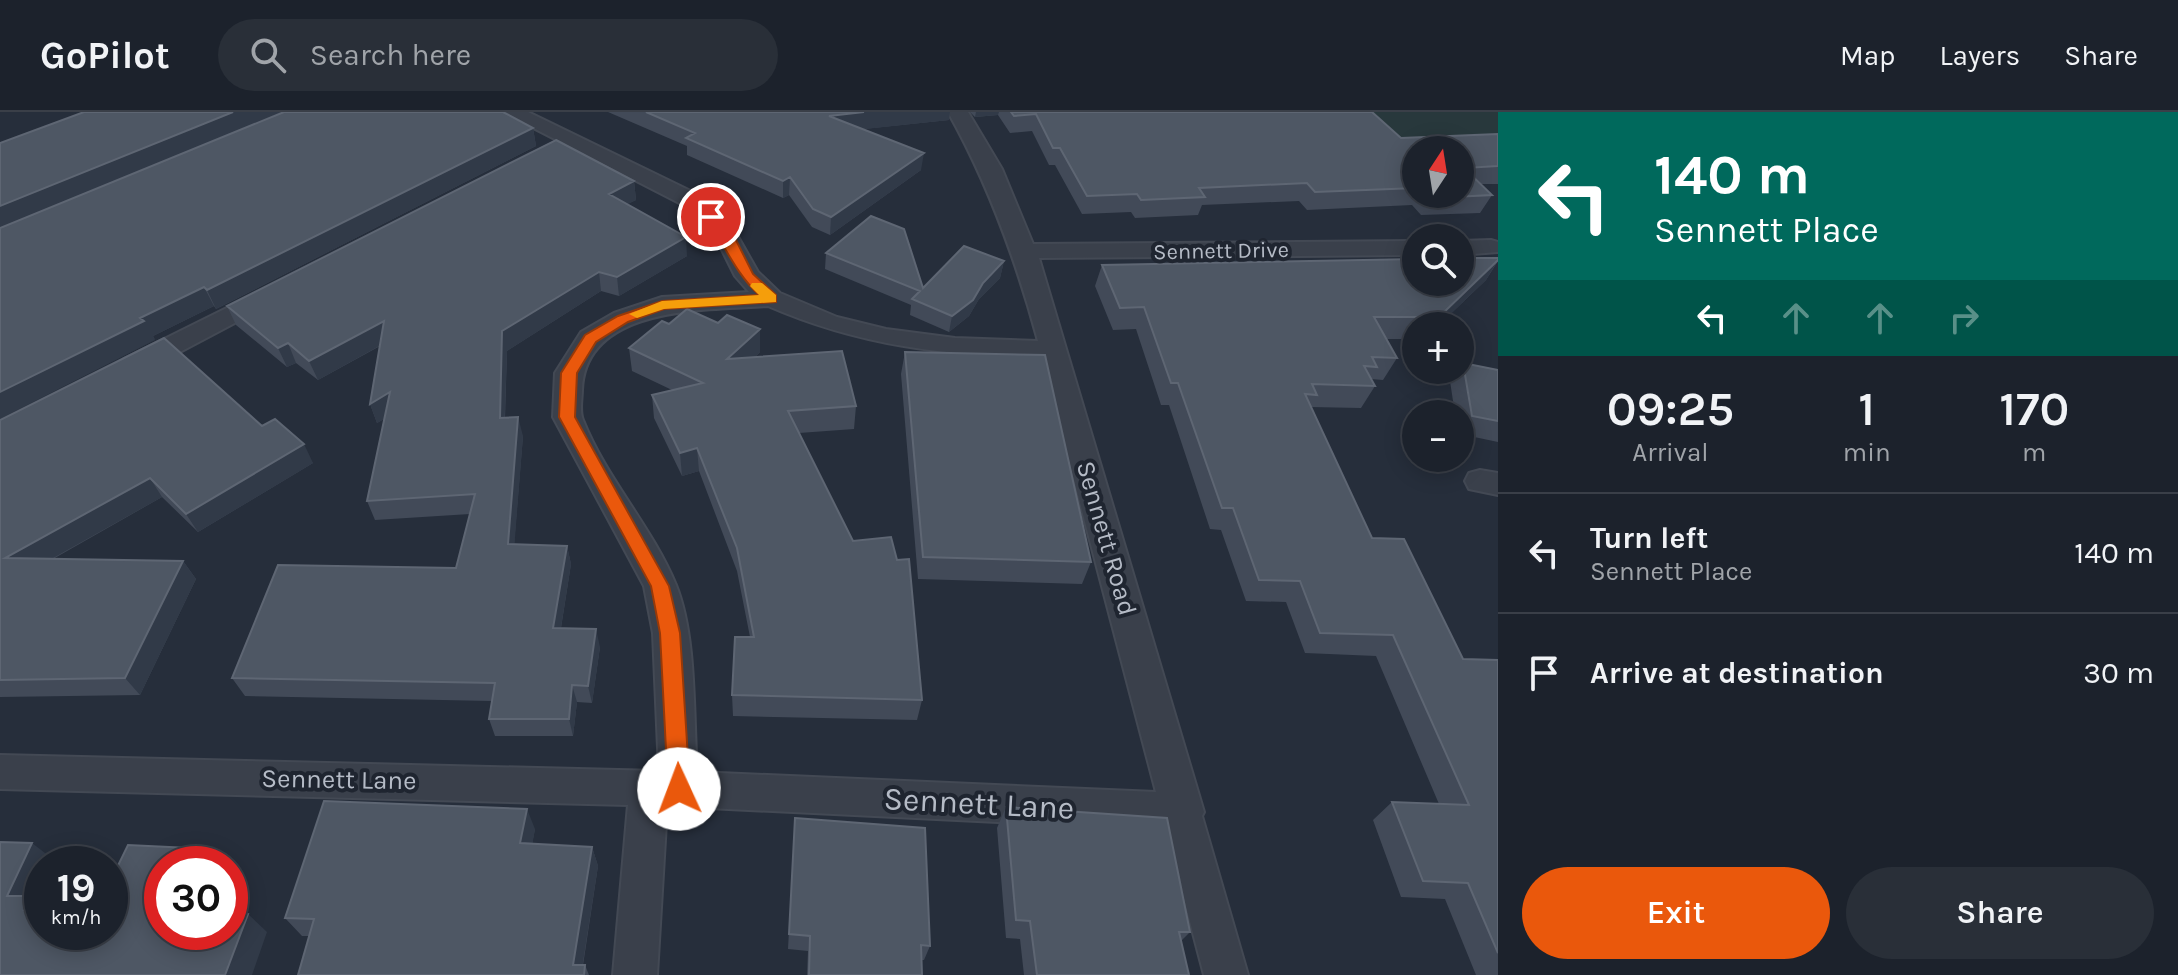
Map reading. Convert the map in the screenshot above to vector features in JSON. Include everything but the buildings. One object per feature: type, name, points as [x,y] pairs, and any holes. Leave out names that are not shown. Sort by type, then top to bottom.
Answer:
[{"type":"street","points":[[512,112],[697,203],[729,240],[747,276],[771,298],[829,323],[886,337],[955,347],[1053,350]]},
{"type":"street","name":"Sennett Road","points":[[958,112],[991,169],[1026,251],[1184,812],[1226,975]]},
{"type":"street","points":[[536,158],[569,141]]},
{"type":"street","points":[[1474,248],[1491,247]]},
{"type":"street","name":"Sennett Drive","points":[[1026,251],[1402,248]]},
{"type":"street","points":[[113,376],[296,281]]},
{"type":"street","points":[[635,975],[664,789],[670,633],[660,586],[567,417],[569,373],[590,338],[623,319],[662,305],[771,298]]},
{"type":"street","name":"Sennett Lane","points":[[0,772],[664,789],[1184,812]]},
{"type":"shaded area","points":[[1349,112],[1498,112],[1498,149],[1474,149],[1474,136],[1402,136],[1402,142]]},
{"type":"slow traffic","points":[[637,314],[662,305],[771,298],[757,286]]},
{"type":"route","points":[[679,789],[670,633],[660,586],[567,417],[569,373],[590,338],[623,319],[662,305],[771,298],[747,276],[729,240],[711,217]]}]
